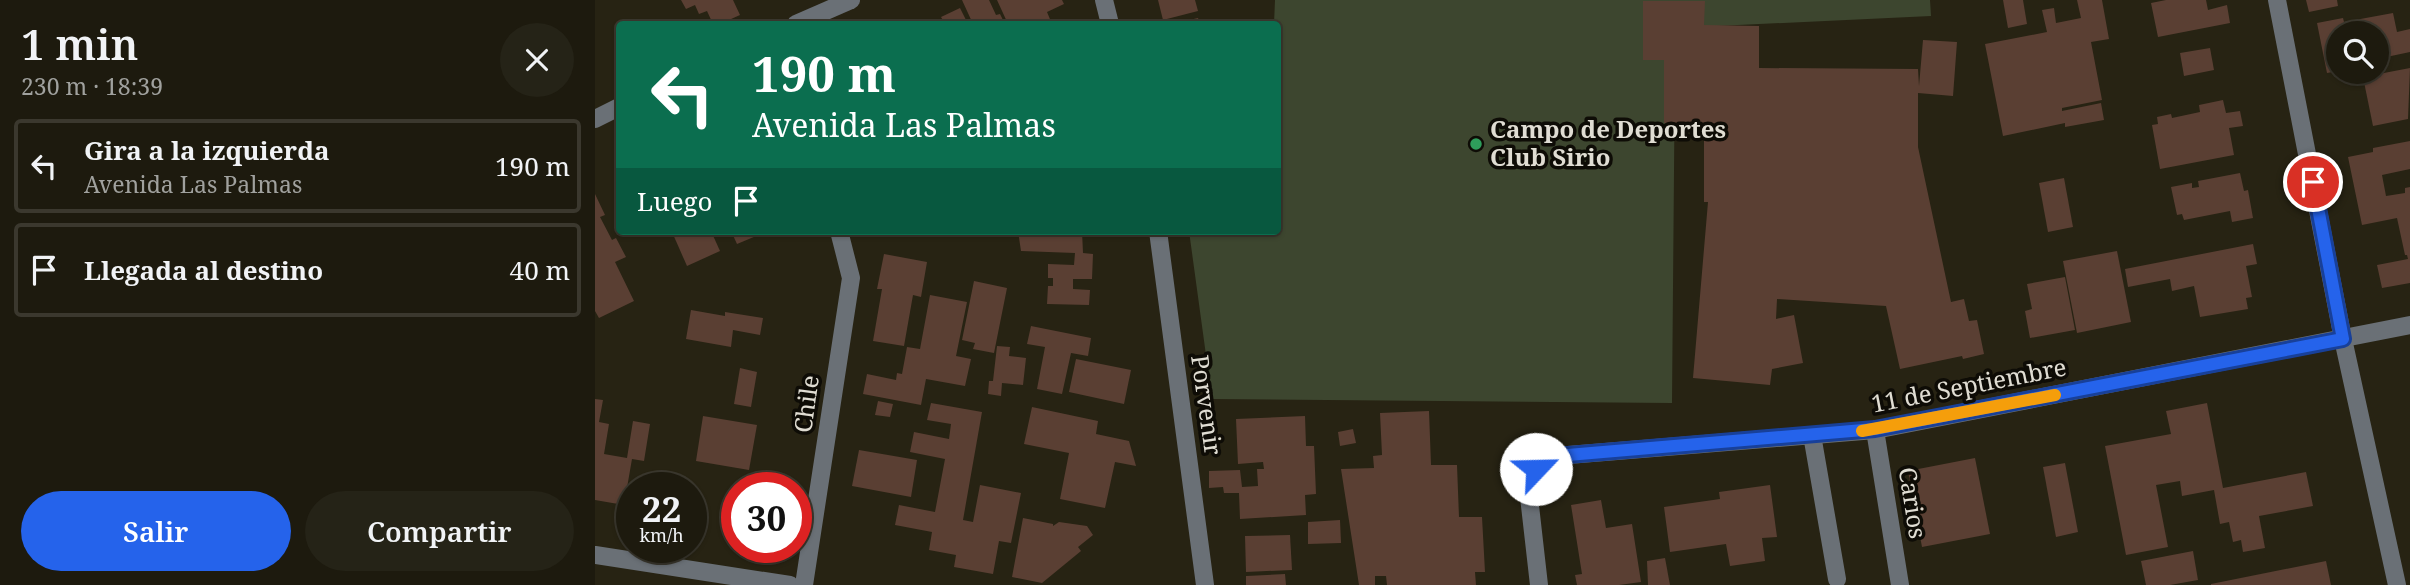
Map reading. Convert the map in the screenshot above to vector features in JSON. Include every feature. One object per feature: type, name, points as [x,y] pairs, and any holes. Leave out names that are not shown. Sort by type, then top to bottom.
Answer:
[{"type":"street","points":[[803,21],[851,0]]},
{"type":"street","points":[[1104,0],[1109,21]]},
{"type":"street","points":[[2277,0],[2343,339],[2397,585]]},
{"type":"street","points":[[595,119],[616,108]]},
{"type":"street","name":"Chile","points":[[804,585],[851,278],[840,235]]},
{"type":"street","name":"Porvenir","points":[[1159,235],[1206,585]]},
{"type":"street","name":"11 de Septiembre","points":[[1539,585],[1529,497],[1536,469],[1556,456],[1875,429],[2410,325]]},
{"type":"street","name":"Carios","points":[[1875,429],[1900,585]]},
{"type":"street","points":[[1812,435],[1837,579]]},
{"type":"street","points":[[595,555],[789,585]]},
{"type":"green space","name":"Campo de Deportes Club Sirio","points":[[1275,0],[1930,0],[1931,16],[1717,26],[1675,57],[1672,403],[1212,399],[1190,235],[1281,235],[1281,21],[1274,21]]},
{"type":"building","points":[[681,0],[733,0],[740,15],[727,21],[712,21],[707,11],[699,14],[695,5],[686,9]]},
{"type":"building","points":[[962,0],[989,0],[996,15],[1000,14],[1004,21],[984,21],[972,21]]},
{"type":"building","points":[[997,0],[1062,0],[1064,4],[1047,12],[1051,21],[1007,21]]},
{"type":"building","points":[[1158,0],[1195,0],[1198,11],[1163,20]]},
{"type":"building","points":[[2003,0],[2023,0],[2027,24],[2008,28]]},
{"type":"building","points":[[2077,0],[2102,0],[2109,39],[2091,42],[2102,100],[2062,108],[2062,111],[2101,103],[2104,120],[2065,127],[2065,123],[2003,136],[1985,44],[2047,32],[2042,10],[2054,8],[2056,23],[2081,18]]},
{"type":"building","points":[[2166,0],[2206,0],[2208,10],[2227,5],[2230,23],[2158,37],[2151,3]]},
{"type":"building","points":[[2306,0],[2337,0],[2338,6],[2309,12]]},
{"type":"building","points":[[1643,1],[1705,1],[1704,25],[1759,26],[1759,68],[1918,69],[1919,86],[1923,40],[1957,42],[1953,96],[1918,93],[1918,147],[1951,302],[1964,299],[1969,321],[1977,320],[1984,354],[1900,369],[1886,306],[1777,299],[1776,319],[1794,315],[1803,363],[1772,369],[1770,385],[1693,378],[1708,202],[1704,202],[1704,124],[1664,123],[1664,60],[1643,60]]},
{"type":"building","points":[[960,8],[966,21],[943,21],[941,17]]},
{"type":"building","points":[[2393,13],[2397,32],[2410,29],[2410,52],[2389,56],[2389,21],[2349,21]]},
{"type":"building","points":[[2326,21],[2326,68],[2317,23]]},
{"type":"building","points":[[2210,48],[2214,70],[2184,76],[2180,53]]},
{"type":"building","points":[[2410,68],[2408,119],[2373,126],[2364,84],[2389,84],[2389,72]]},
{"type":"building","points":[[2223,100],[2226,113],[2240,111],[2243,126],[2229,128],[2234,155],[2160,169],[2152,125],[2158,124],[2157,117],[2171,114],[2172,118],[2200,112],[2199,105]]},
{"type":"building","points":[[2410,141],[2410,169],[2382,175],[2386,196],[2405,193],[2405,188],[2410,187],[2410,283],[2382,288],[2377,265],[2408,259],[2407,255],[2397,218],[2362,225],[2348,157],[2373,152],[2373,148]]},
{"type":"building","points":[[2240,173],[2244,191],[2248,190],[2253,218],[2232,222],[2230,211],[2184,220],[2182,214],[2177,215],[2171,187],[2192,183],[2192,188],[2199,187],[2198,181]]},
{"type":"building","points":[[2064,178],[2073,227],[2048,232],[2039,183]]},
{"type":"building","points":[[595,194],[605,215],[600,217],[612,240],[616,238],[626,257],[615,262],[634,301],[599,318],[595,311]]},
{"type":"building","points":[[673,235],[713,235],[720,251],[687,266]]},
{"type":"building","points":[[733,235],[758,235],[737,244]]},
{"type":"building","points":[[1019,235],[1082,235],[1083,253],[1093,254],[1092,279],[1073,279],[1073,289],[1090,290],[1089,305],[1047,304],[1048,286],[1053,286],[1053,278],[1048,278],[1048,264],[1074,265],[1075,253],[1021,251]]},
{"type":"building","points":[[2253,244],[2257,264],[2246,266],[2252,297],[2246,298],[2248,309],[2200,317],[2194,286],[2172,291],[2170,279],[2128,287],[2125,269]]},
{"type":"building","points":[[2117,251],[2131,322],[2077,333],[2063,261]]},
{"type":"building","points":[[884,254],[927,262],[921,297],[913,295],[904,346],[873,341],[882,289],[877,289]]},
{"type":"building","points":[[2065,277],[2075,330],[2030,338],[2025,311],[2032,309],[2027,284]]},
{"type":"building","points":[[974,281],[1007,288],[994,353],[973,349],[975,343],[962,340]]},
{"type":"building","points":[[930,295],[967,302],[956,356],[971,359],[965,386],[926,379],[921,405],[863,394],[867,374],[896,380],[897,373],[902,374],[907,347],[920,349]]},
{"type":"building","points":[[691,310],[725,316],[725,312],[763,318],[760,335],[733,330],[731,347],[686,339]]},
{"type":"building","points":[[1031,326],[1091,338],[1088,356],[1071,353],[1062,394],[1037,389],[1045,347],[1027,344]]},
{"type":"building","points":[[997,346],[1010,347],[1009,356],[1026,358],[1023,385],[1002,383],[1001,396],[988,394],[989,381],[993,381]]},
{"type":"building","points":[[1076,359],[1131,370],[1124,404],[1069,392]]},
{"type":"building","points":[[740,368],[757,372],[751,407],[734,404]]},
{"type":"building","points":[[595,399],[603,400],[599,422],[609,424],[604,454],[627,458],[633,421],[650,424],[644,461],[632,459],[630,472],[616,472],[616,504],[595,500]]},
{"type":"building","points":[[878,401],[893,404],[890,417],[875,415]]},
{"type":"building","points":[[931,403],[982,412],[963,520],[973,522],[980,485],[1021,493],[1011,543],[999,541],[993,574],[954,567],[956,555],[929,550],[932,532],[895,525],[899,505],[935,512],[945,459],[910,452],[914,432],[949,439],[951,424],[927,420]]},
{"type":"building","points":[[2207,403],[2223,488],[2306,472],[2313,506],[2259,516],[2265,548],[2243,552],[2241,540],[2233,542],[2229,522],[2220,524],[2214,490],[2182,496],[2180,481],[2156,485],[2168,547],[2126,555],[2105,446],[2171,434],[2166,411]]},
{"type":"building","points":[[1032,407],[1098,421],[1096,434],[1129,441],[1136,466],[1115,462],[1105,508],[1060,499],[1069,453],[1024,444]]},
{"type":"building","points":[[1429,411],[1431,465],[1457,465],[1459,517],[1482,517],[1485,572],[1475,572],[1476,585],[1387,585],[1386,576],[1375,576],[1375,585],[1359,585],[1341,469],[1374,468],[1373,456],[1382,455],[1380,413]]},
{"type":"building","points":[[703,416],[757,425],[749,470],[696,461]]},
{"type":"building","points":[[1305,416],[1306,446],[1314,446],[1316,494],[1305,495],[1306,515],[1240,519],[1239,493],[1224,493],[1223,487],[1209,488],[1209,471],[1240,470],[1242,487],[1258,486],[1257,469],[1264,469],[1263,462],[1238,464],[1236,419]]},
{"type":"building","points":[[1353,429],[1356,443],[1340,446],[1338,432]]},
{"type":"building","points":[[859,450],[917,460],[911,497],[852,486]]},
{"type":"building","points":[[1975,458],[1990,534],[1922,547],[1908,471]]},
{"type":"building","points":[[2065,463],[2078,532],[2056,537],[2043,467]]},
{"type":"building","points":[[1770,485],[1777,537],[1762,538],[1765,561],[1730,566],[1726,544],[1670,552],[1664,507],[1720,499],[1719,492]]},
{"type":"building","points":[[1601,500],[1606,528],[1632,524],[1641,582],[1577,585],[1575,575],[1582,574],[1571,505]]},
{"type":"building","points":[[1023,518],[1053,526],[1059,522],[1087,526],[1093,535],[1078,547],[1081,551],[1042,583],[1012,577]]},
{"type":"building","points":[[1340,520],[1341,543],[1308,544],[1308,522]]},
{"type":"building","points":[[1290,535],[1292,570],[1246,572],[1245,536]]},
{"type":"building","points":[[2193,551],[2198,580],[2170,585],[2146,585],[2141,561]]},
{"type":"building","points":[[1665,558],[1670,585],[1648,585],[1647,561]]},
{"type":"building","points":[[2326,561],[2331,585],[2211,585],[2211,584]]},
{"type":"building","points":[[1285,574],[1286,585],[1246,585],[1246,576]]},
{"type":"slow traffic","points":[[1862,431],[2055,395]]},
{"type":"place","name":"Campo de Deportes Club Sirio","points":[[1476,144]]},
{"type":"route","points":[[1536,469],[1556,456],[1875,429],[2343,339],[2313,182]]}]
